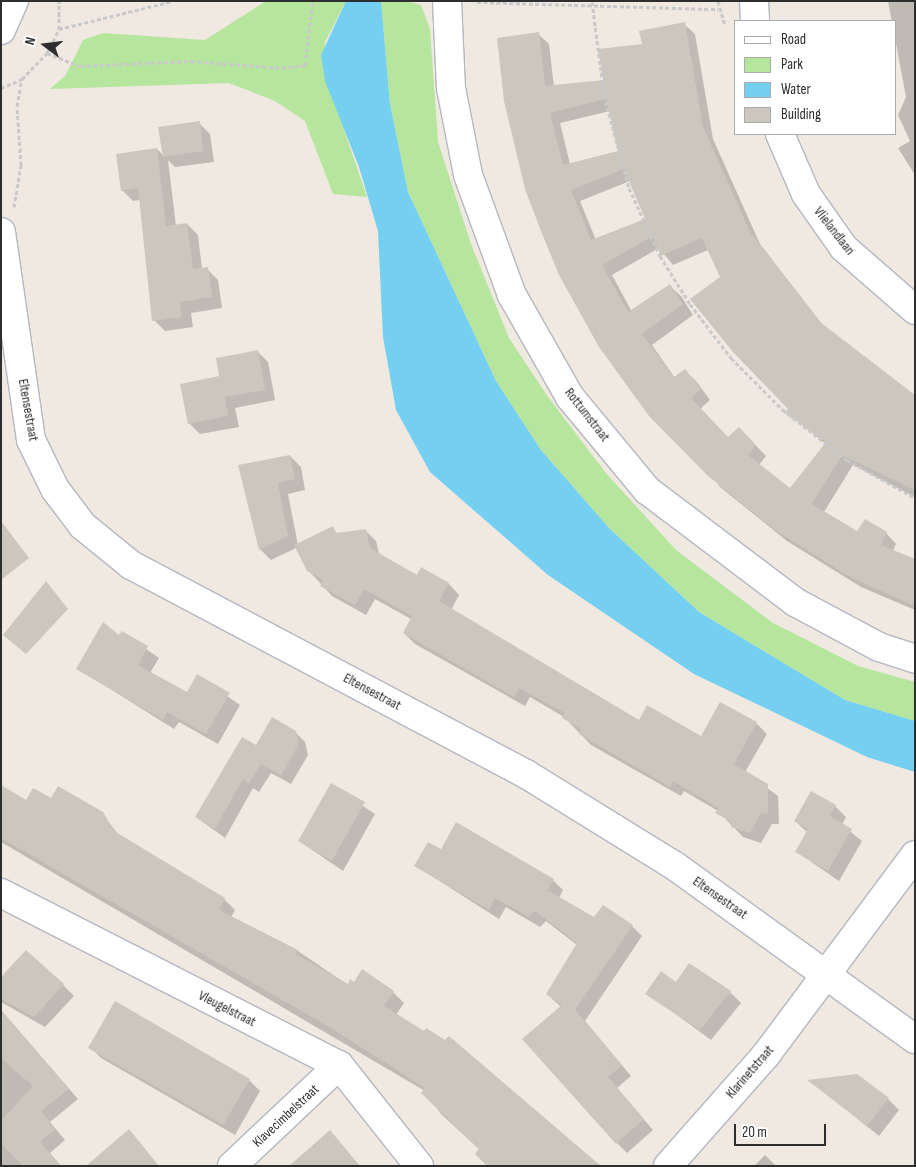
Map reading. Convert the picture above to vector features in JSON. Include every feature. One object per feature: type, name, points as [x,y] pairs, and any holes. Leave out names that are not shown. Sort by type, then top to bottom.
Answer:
[{"type":"street","points":[[1,30],[14,1]]},
{"type":"street","name":"Rottumstraat","points":[[447,1],[450,88],[468,175],[512,295],[570,397],[647,490],[795,602],[879,647],[915,659]]},
{"type":"street","points":[[754,1],[755,20]]},
{"type":"street","name":"Vlielandlaan","points":[[780,135],[806,194],[844,248],[915,310]]},
{"type":"street","name":"Eltensestraat","points":[[5,224],[31,440],[55,489],[83,526],[131,566],[526,774],[675,866],[829,974],[915,1039]]},
{"type":"street","name":"Klarinetstraat","points":[[668,1166],[766,1055],[829,974],[915,855]]},
{"type":"street","name":"Vleugelstraat","points":[[2,894],[340,1066],[419,1166]]},
{"type":"street","name":"Klavecimbelstraat","points":[[232,1166],[340,1066]]},
{"type":"path","points":[[1,88],[22,79],[47,53],[59,29],[59,1]]},
{"type":"path","points":[[59,29],[173,1]]},
{"type":"path","points":[[47,53],[80,66],[191,61],[282,68],[305,65],[313,1]]},
{"type":"path","points":[[718,1],[720,22],[734,29]]},
{"type":"path","points":[[470,2],[592,2],[718,9]]},
{"type":"path","points":[[592,2],[604,95],[629,188],[660,256],[690,304],[731,358],[783,410],[846,460],[915,498]]},
{"type":"path","points":[[5,224],[21,165],[17,106],[22,79]]},
{"type":"green space","points":[[266,1],[346,1],[325,42],[323,68],[367,197],[333,194],[305,121],[275,101],[229,83],[50,89],[65,76],[83,40],[103,33],[205,40]]},
{"type":"green space","points":[[407,1],[421,5],[430,29],[438,142],[471,244],[509,338],[548,397],[605,472],[676,550],[773,623],[858,666],[915,682],[915,721],[845,700],[699,612],[609,528],[541,450],[496,381],[408,192],[390,104],[381,2]]},
{"type":"water","points":[[346,1],[381,1],[390,104],[408,192],[496,381],[541,450],[609,528],[699,612],[845,700],[915,721],[915,772],[867,757],[694,674],[548,575],[430,472],[396,410],[383,337],[378,231],[359,167],[325,81],[321,55]]},
{"type":"building","points":[[685,22],[703,127],[750,232],[820,322],[915,395],[915,490],[842,455],[812,504],[857,531],[865,519],[887,532],[881,545],[915,559],[915,606],[850,577],[775,530],[708,476],[649,416],[599,347],[559,275],[525,189],[504,101],[497,38],[539,32],[545,86],[603,80],[598,49],[642,44],[639,31]],"holes":[[[606,99],[618,151],[563,165],[550,113]],[[624,169],[645,219],[591,240],[571,190]],[[653,236],[661,256],[702,238],[720,277],[690,299],[733,352],[788,409],[785,413],[826,442],[790,488],[748,455],[756,445],[739,427],[728,437],[691,398],[701,389],[685,369],[674,377],[642,334],[683,304],[670,284],[628,312],[602,265]]]},
{"type":"building","points":[[200,121],[203,151],[163,157],[158,127]]},
{"type":"building","points":[[157,148],[166,226],[187,223],[193,269],[208,267],[212,297],[180,302],[182,317],[152,321],[138,188],[121,191],[116,154]]},
{"type":"building","points":[[258,350],[265,390],[225,397],[228,416],[188,424],[180,384],[219,376],[216,358]]},
{"type":"building","points":[[290,455],[295,479],[278,483],[288,536],[259,550],[238,465]]},
{"type":"building","points":[[1,521],[29,558],[1,580]]},
{"type":"building","points":[[333,526],[336,533],[366,529],[370,548],[417,575],[421,567],[449,583],[439,601],[639,720],[647,705],[701,736],[720,702],[757,722],[734,764],[768,784],[768,814],[761,813],[750,833],[731,827],[730,821],[715,813],[718,808],[673,781],[670,787],[579,734],[581,729],[562,718],[565,713],[519,688],[514,697],[403,633],[412,616],[364,589],[355,605],[320,586],[323,580],[307,571],[294,545]]},
{"type":"building","points":[[46,581],[68,609],[26,654],[3,635]]},
{"type":"building","points":[[103,622],[119,635],[122,631],[148,646],[138,665],[187,692],[197,674],[230,693],[206,734],[167,712],[163,720],[76,669]]},
{"type":"building","points":[[272,717],[296,731],[299,744],[281,775],[261,764],[249,783],[243,779],[215,829],[195,817],[242,737],[256,745]]},
{"type":"building","points":[[331,783],[365,802],[332,861],[298,841]]},
{"type":"building","points":[[1,785],[26,800],[33,788],[51,798],[58,786],[103,812],[114,831],[225,898],[219,910],[298,950],[296,954],[348,984],[350,979],[354,982],[362,969],[394,991],[384,1006],[424,1031],[426,1028],[445,1040],[449,1036],[601,1166],[487,1166],[475,1154],[479,1149],[421,1093],[425,1088],[331,1028],[1,838]]},
{"type":"building","points":[[811,791],[836,805],[830,816],[852,829],[828,871],[795,852],[808,829],[794,821]]},
{"type":"building","points":[[456,822],[554,879],[547,890],[594,917],[603,905],[633,925],[575,1010],[622,1065],[608,1077],[644,1119],[616,1144],[522,1039],[562,1005],[546,994],[577,943],[535,911],[529,917],[495,898],[489,910],[414,866],[428,842],[441,849]]},
{"type":"building","points":[[26,950],[64,984],[34,1017],[1,999],[1,977]]},
{"type":"building","points":[[689,963],[731,991],[700,1030],[645,994],[661,971],[676,982]]},
{"type":"building","points":[[115,1001],[250,1079],[223,1125],[88,1048]]},
{"type":"building","points":[[1,1010],[69,1089],[41,1111],[55,1129],[40,1142],[61,1166],[23,1166],[1,1143],[1,1121],[33,1086],[1,1058]]},
{"type":"building","points":[[857,1074],[889,1098],[867,1126],[807,1080]]},
{"type":"building","points":[[129,1129],[159,1166],[86,1166]]},
{"type":"building","points":[[330,1130],[360,1166],[289,1166]]}]
